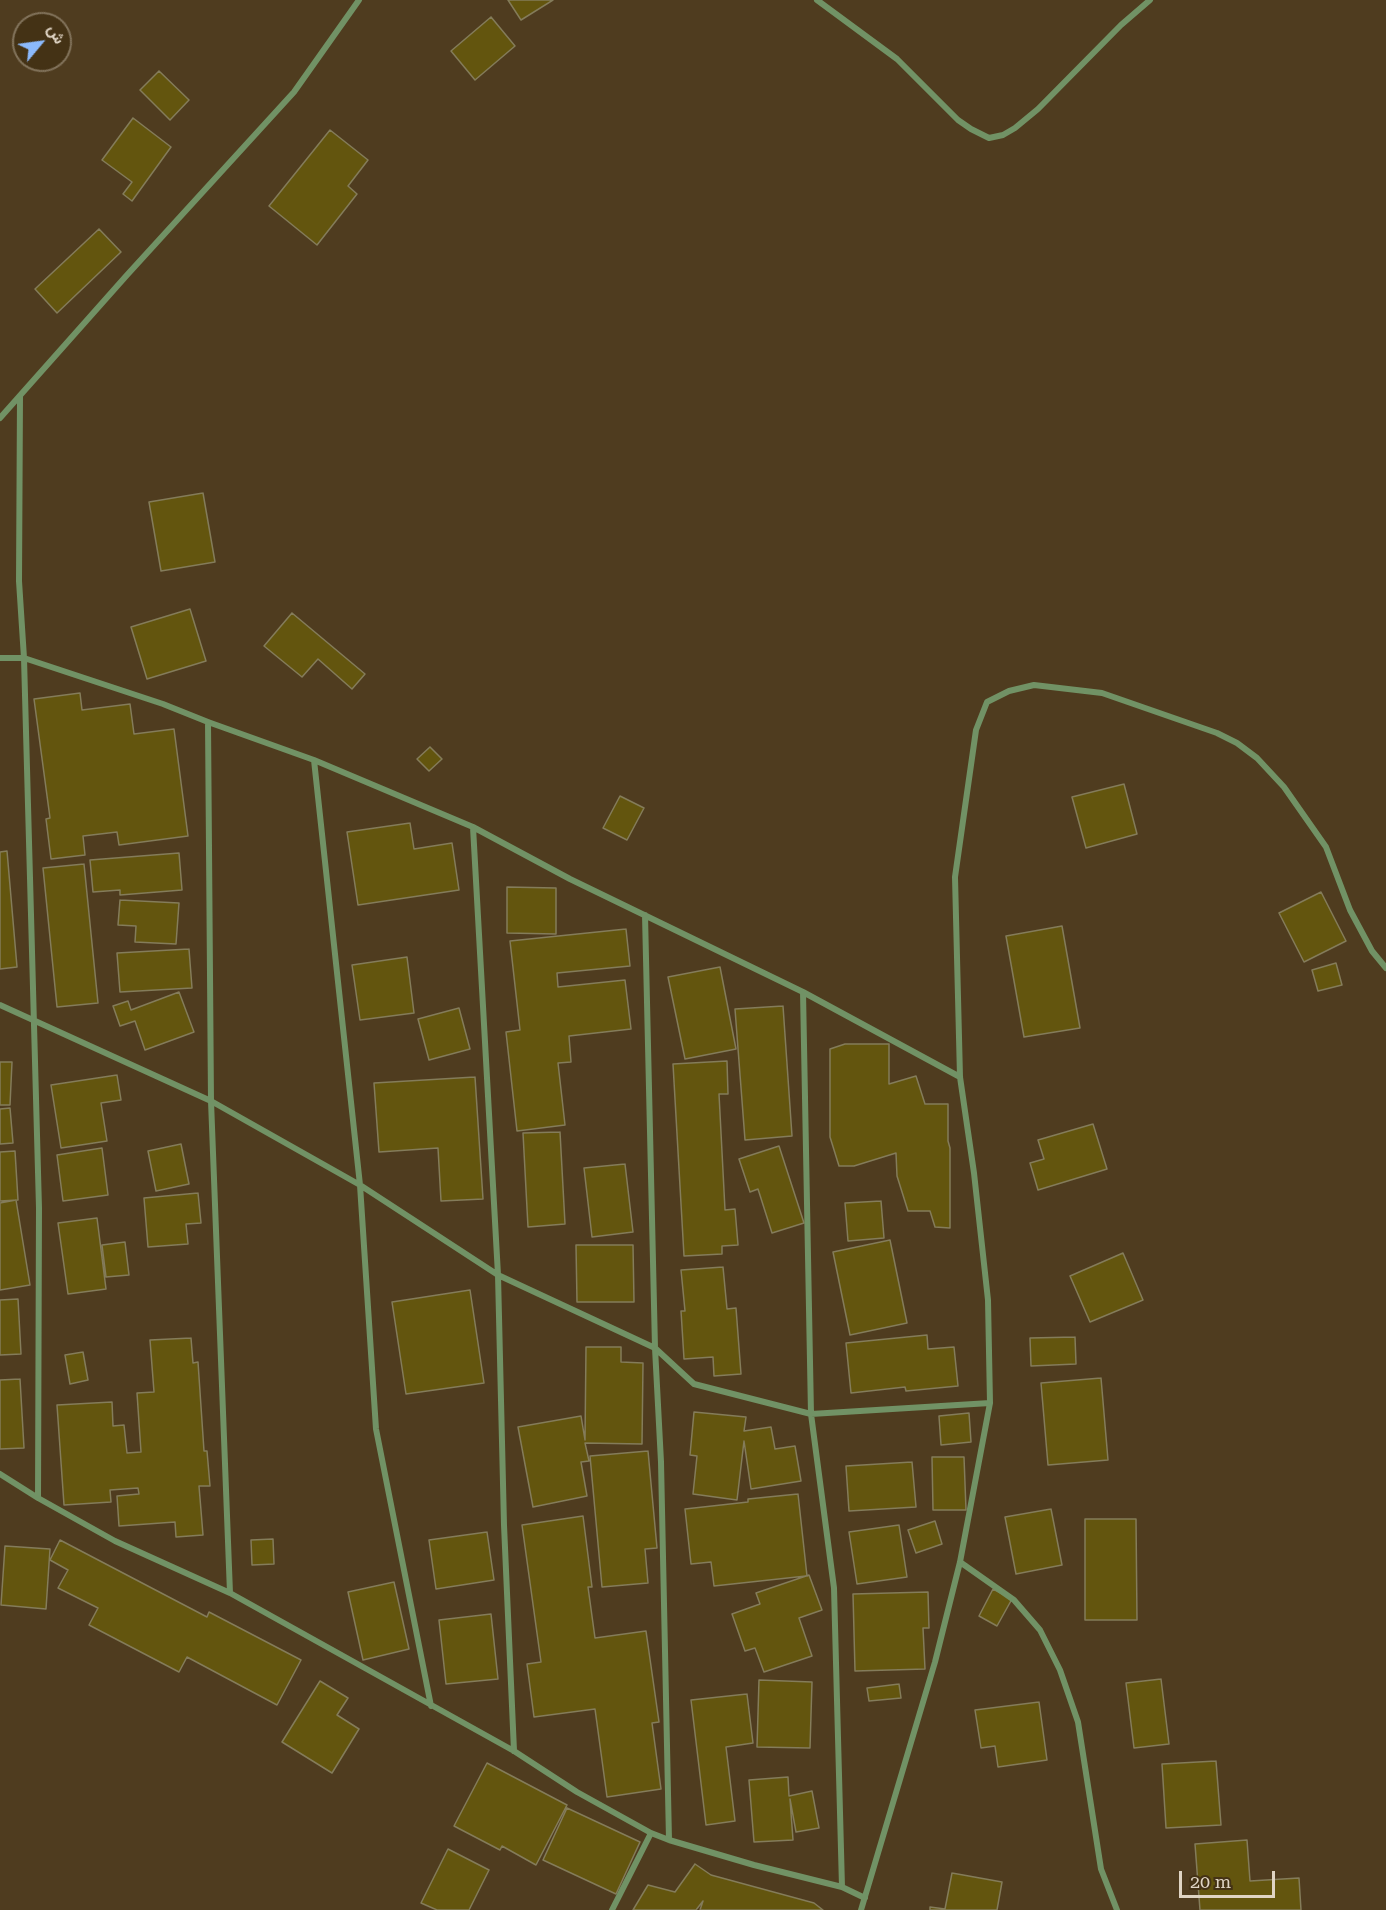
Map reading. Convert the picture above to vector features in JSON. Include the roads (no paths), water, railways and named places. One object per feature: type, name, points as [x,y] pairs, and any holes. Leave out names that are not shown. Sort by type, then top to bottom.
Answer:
[{"type":"street","points":[[0,418],[294,92],[358,0]]},
{"type":"street","points":[[817,0],[897,59],[958,120],[989,138],[1003,135],[1015,128],[1038,109],[1121,25],[1150,0]]},
{"type":"street","points":[[20,397],[19,581],[24,658],[39,1208],[38,1498]]},
{"type":"street","points":[[0,658],[24,658],[163,704],[314,760],[473,827],[570,879],[803,992],[960,1077]]},
{"type":"street","points":[[861,1910],[908,1758],[960,1562],[990,1403],[988,1300],[974,1173],[960,1077],[955,877],[976,730],[987,702],[1008,691],[1034,685],[1102,693],[1237,743],[1257,758],[1284,787],[1326,847],[1350,910],[1372,951],[1386,968]]},
{"type":"street","points":[[208,722],[211,1101],[230,1593]]},
{"type":"street","points":[[314,760],[360,1185],[376,1429],[431,1706]]},
{"type":"street","points":[[473,827],[498,1275],[504,1526],[514,1751]]},
{"type":"street","points":[[645,915],[655,1348],[662,1462],[669,1840]]},
{"type":"street","points":[[803,992],[811,1414],[834,1588],[842,1887]]},
{"type":"street","points":[[0,1005],[211,1101],[360,1185],[498,1275],[655,1348],[694,1384],[811,1414],[990,1403]]},
{"type":"street","points":[[0,1474],[115,1541],[230,1593],[514,1751],[577,1792],[651,1833],[754,1865],[842,1887],[865,1898]]},
{"type":"street","points":[[960,1562],[1014,1600],[1040,1630],[1060,1670],[1078,1722],[1101,1869],[1117,1910]]},
{"type":"street","points":[[612,1910],[651,1833]]}]
